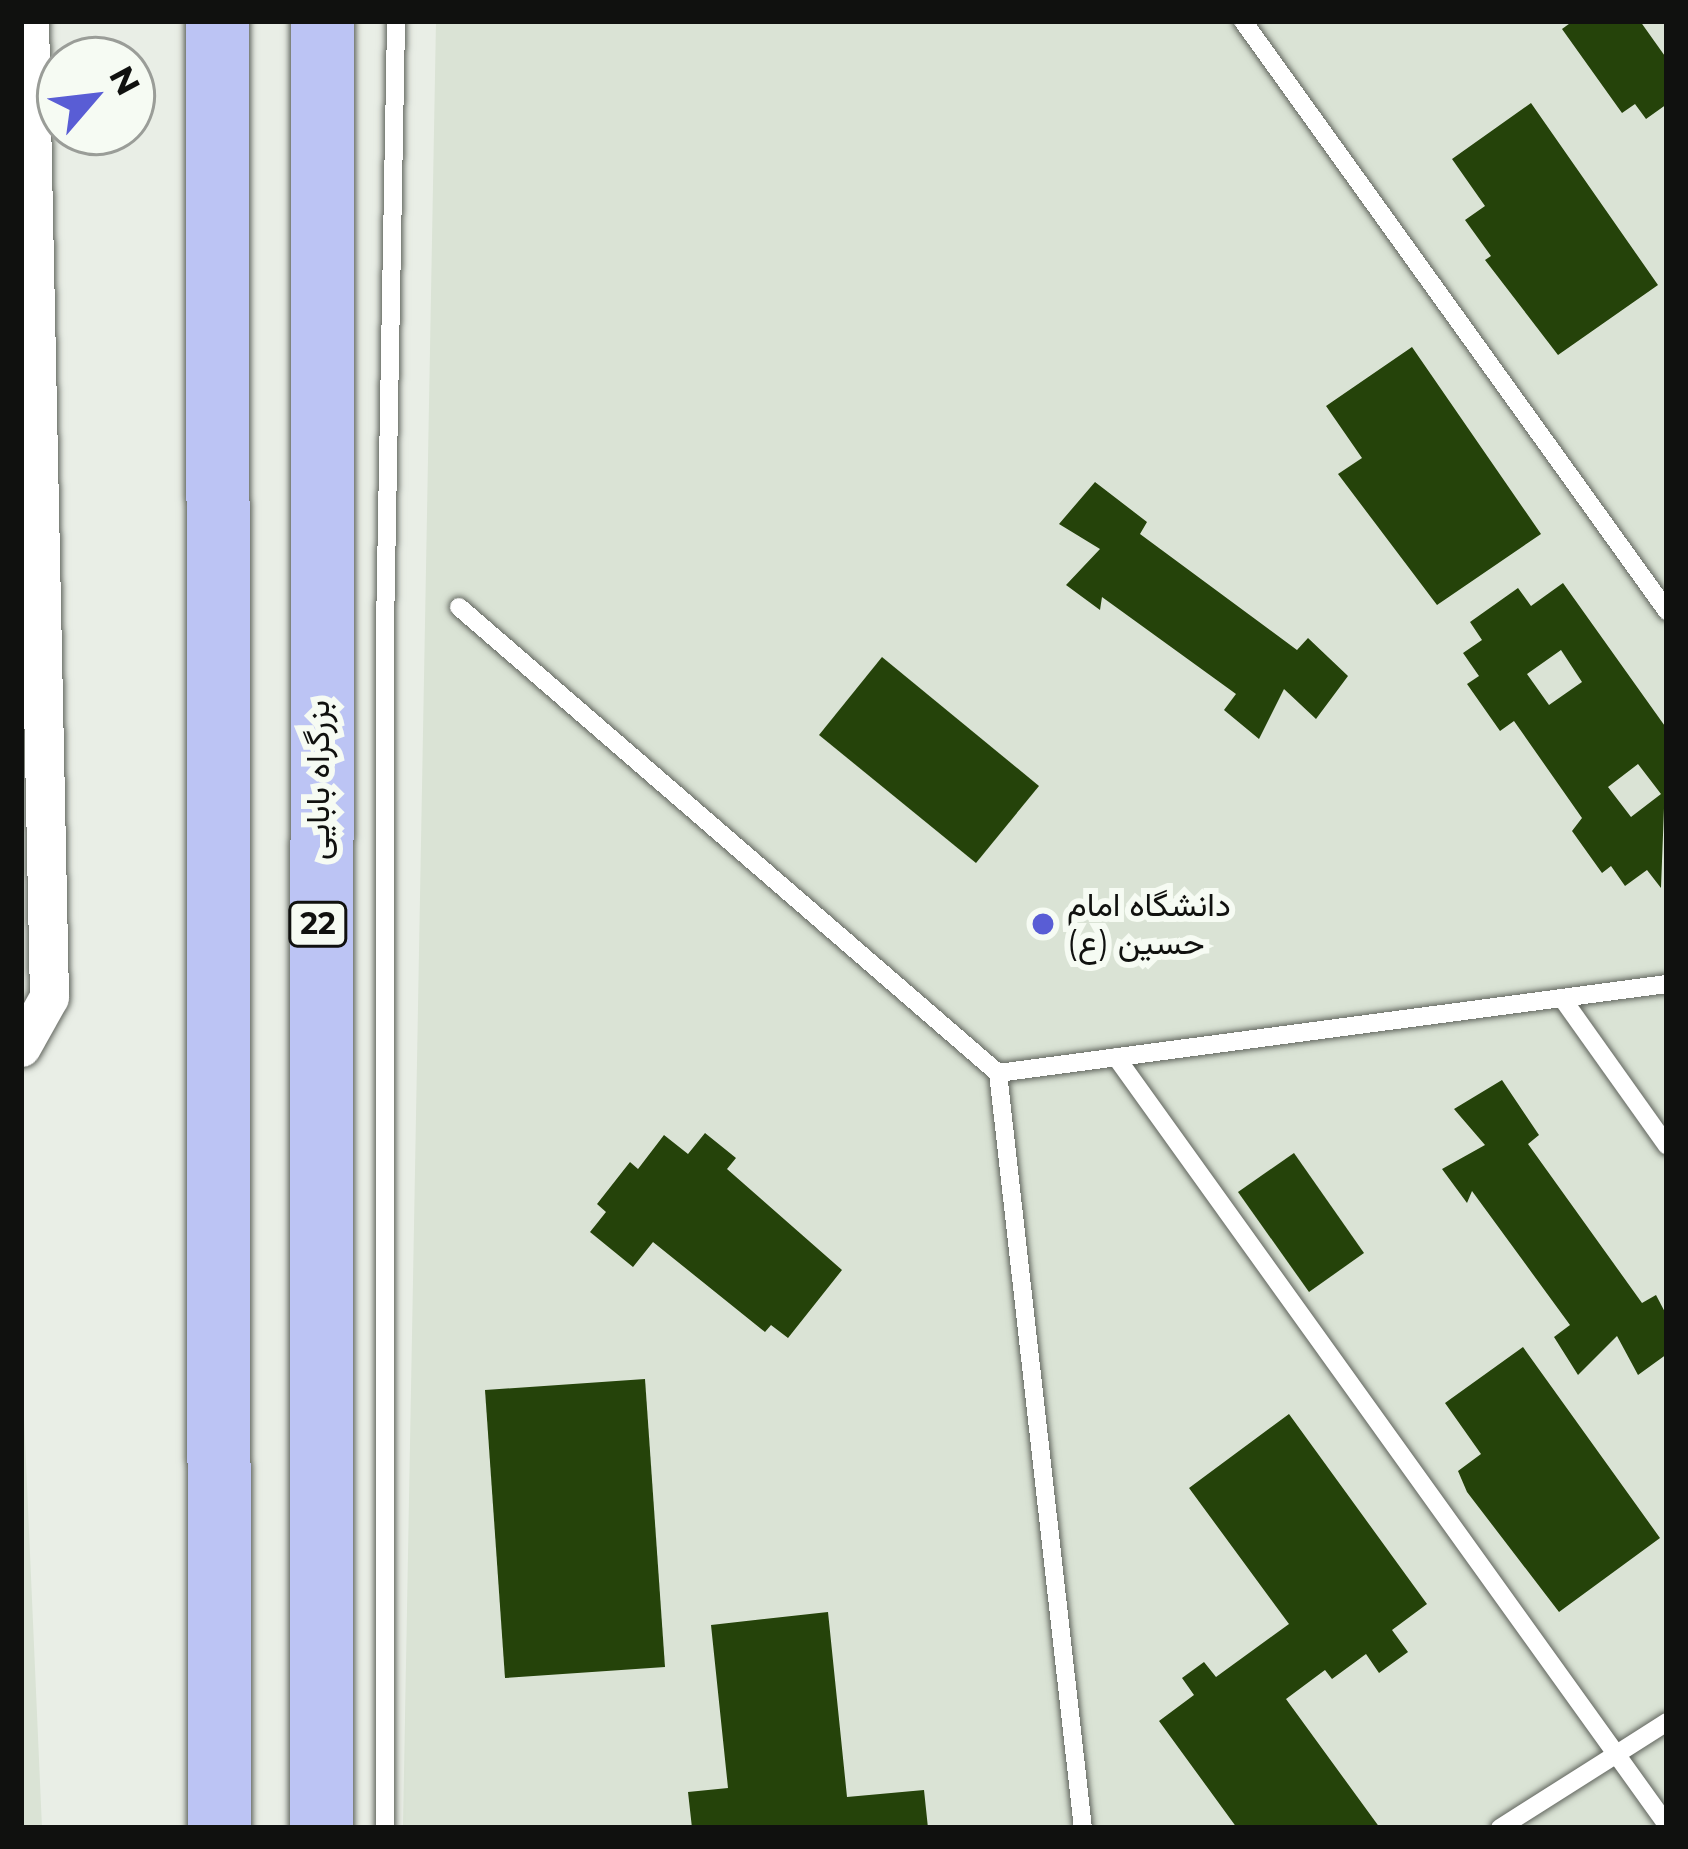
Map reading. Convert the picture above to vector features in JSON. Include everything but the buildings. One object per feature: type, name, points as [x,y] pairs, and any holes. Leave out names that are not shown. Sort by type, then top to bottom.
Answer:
[{"type":"highway","points":[[217,21],[219,1828]]},
{"type":"highway","name":"بزرگراه بابایی","points":[[322,21],[322,1828]]},
{"type":"street","points":[[21,1047],[49,997],[29,21]]},
{"type":"lane","points":[[385,1828],[385,675],[396,21]]},
{"type":"lane","points":[[1243,21],[1667,611]]},
{"type":"lane","points":[[459,607],[998,1073],[1083,1828]]},
{"type":"lane","points":[[998,1073],[1667,983]]},
{"type":"lane","points":[[1562,998],[1667,1146]]},
{"type":"lane","points":[[1116,1057],[1667,1825]]},
{"type":"lane","points":[[1500,1828],[1667,1722]]},
{"type":"shaded area","name":"دانشگاه امام حسین (ع)","points":[[436,21],[1667,21],[1667,1828],[403,1828]]},
{"type":"shaded area","points":[[21,1348],[42,1828],[21,1828]]},
{"type":"place","name":"دانشگاه امام حسین (ع)","points":[[1043,924]]}]
